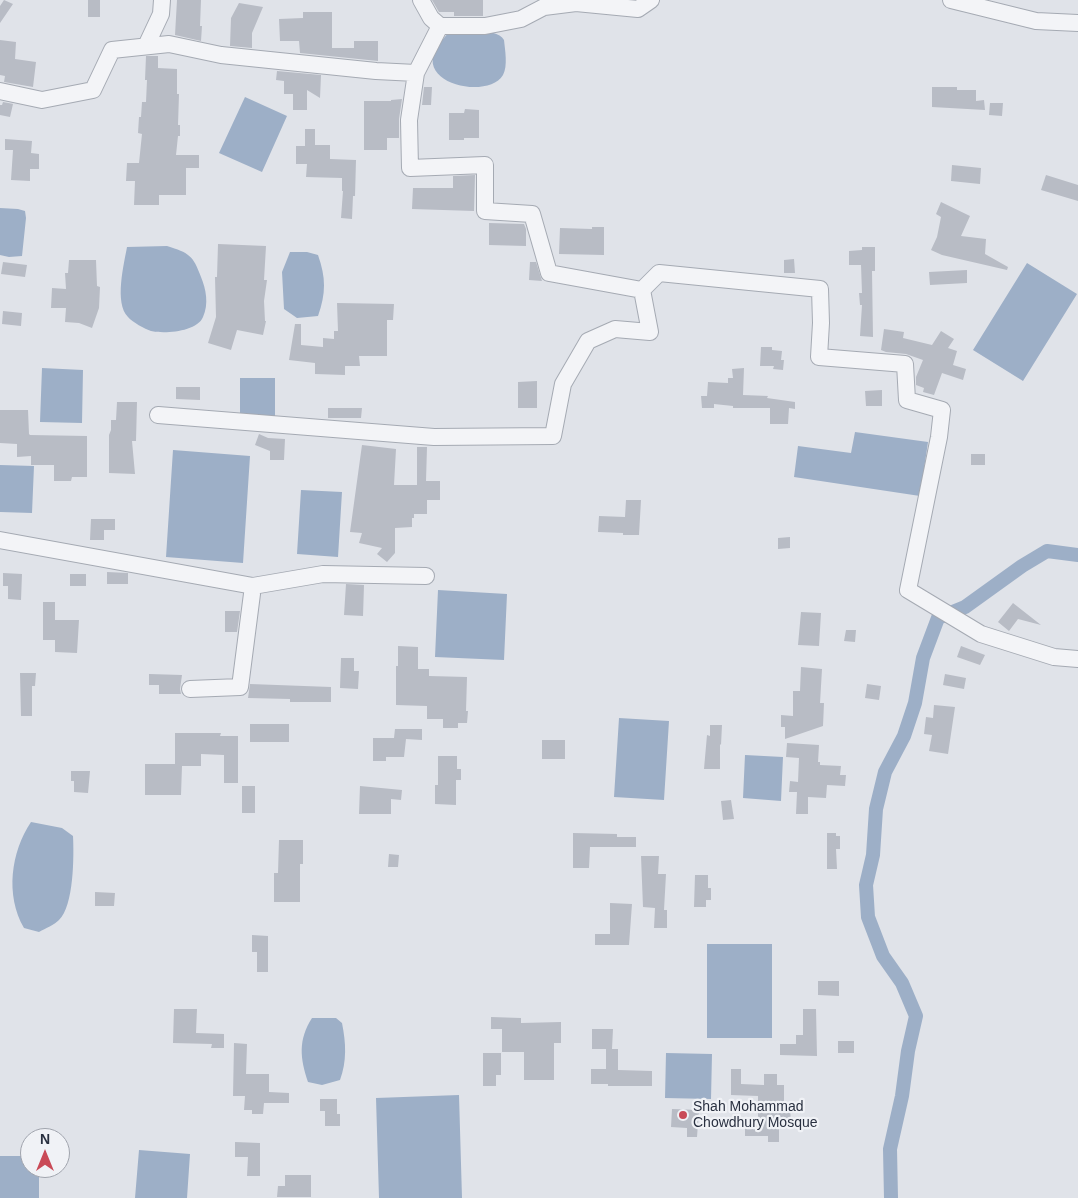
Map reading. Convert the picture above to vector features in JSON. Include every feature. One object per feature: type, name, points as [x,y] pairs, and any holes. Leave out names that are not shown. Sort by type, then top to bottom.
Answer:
[{"type":"street","points":[[146,46],[161,14],[162,0]]},
{"type":"street","points":[[421,0],[431,18],[440,26],[485,26],[521,19],[544,7],[576,3],[638,9],[651,0]]},
{"type":"street","points":[[951,0],[1036,21],[1078,23]]},
{"type":"street","points":[[440,26],[416,73],[409,120],[410,168],[485,165],[485,211],[532,214],[549,273],[642,290]]},
{"type":"street","points":[[0,91],[42,100],[93,90],[112,50],[169,44],[221,55],[376,71],[416,73]]},
{"type":"street","points":[[642,290],[659,273],[820,289],[819,357],[905,364],[907,400],[942,410],[908,590],[981,634],[1054,657],[1078,659]]},
{"type":"street","points":[[158,415],[434,437],[554,436],[563,384],[588,341],[615,329],[650,332],[642,290]]},
{"type":"street","points":[[0,540],[253,586],[323,574],[426,576]]},
{"type":"street","points":[[190,689],[240,686],[253,586]]},
{"type":"water","points":[[479,31],[494,33],[500,36],[504,40],[505,53],[505,71],[503,75],[495,82],[483,86],[469,87],[444,79],[436,70],[433,60],[437,47],[449,32]]},
{"type":"water","points":[[245,97],[287,116],[262,172],[219,153]]},
{"type":"water","points":[[0,208],[25,211],[22,256],[9,257],[0,255]]},
{"type":"water","points":[[167,246],[185,253],[193,259],[204,286],[206,307],[200,322],[194,326],[172,332],[151,331],[132,321],[124,311],[121,283],[127,247]]},
{"type":"water","points":[[290,252],[307,252],[318,255],[323,271],[324,286],[318,316],[297,318],[284,309],[282,272]]},
{"type":"water","points":[[1027,263],[1077,294],[1023,381],[973,350]]},
{"type":"water","points":[[42,368],[83,370],[82,423],[40,422]]},
{"type":"water","points":[[240,378],[275,378],[275,417],[240,417]]},
{"type":"water","points":[[855,432],[928,442],[920,496],[794,477],[798,446],[851,453]]},
{"type":"water","points":[[173,450],[250,456],[243,563],[166,557]]},
{"type":"water","points":[[0,465],[34,466],[32,513],[0,512]]},
{"type":"water","points":[[301,490],[342,492],[338,557],[297,554]]},
{"type":"water","points":[[438,590],[507,594],[504,660],[435,657]]},
{"type":"water","points":[[619,718],[669,721],[664,800],[614,797]]},
{"type":"water","points":[[745,755],[783,757],[781,801],[743,798]]},
{"type":"water","points":[[31,822],[62,828],[73,836],[72,880],[68,904],[59,920],[39,932],[24,928],[14,902],[13,874],[15,860],[24,834]]},
{"type":"water","points":[[707,944],[772,944],[772,1038],[707,1038]]},
{"type":"water","points":[[312,1018],[336,1018],[342,1023],[345,1052],[340,1080],[322,1085],[308,1082],[303,1065],[302,1042],[307,1026]]},
{"type":"water","points":[[666,1053],[712,1054],[711,1099],[665,1098]]},
{"type":"water","points":[[459,1095],[462,1198],[379,1198],[376,1098]]},
{"type":"water","points":[[139,1150],[190,1154],[187,1198],[135,1198]]},
{"type":"water","points":[[0,1156],[20,1156],[20,1178],[39,1178],[39,1198],[0,1198]]},
{"type":"building","points":[[4,0],[13,4],[0,23],[0,6]]},
{"type":"building","points":[[88,0],[100,0],[100,17],[88,17]]},
{"type":"building","points":[[177,0],[201,0],[201,41],[175,35]]},
{"type":"building","points":[[432,0],[483,0],[483,16],[454,16],[454,12],[439,12]]},
{"type":"building","points":[[239,3],[263,7],[252,33],[252,48],[230,46],[231,18]]},
{"type":"building","points":[[303,12],[332,12],[332,48],[354,48],[354,41],[378,41],[378,61],[300,53],[299,41],[280,41],[279,19],[303,18]]},
{"type":"building","points":[[0,40],[16,42],[15,59],[36,62],[33,87],[4,82],[5,76],[0,75]]},
{"type":"building","points":[[146,56],[158,56],[158,68],[177,69],[177,94],[179,94],[178,125],[180,125],[180,136],[178,136],[176,155],[199,155],[199,168],[186,168],[186,195],[159,195],[159,205],[134,205],[135,181],[126,181],[127,163],[139,163],[142,134],[138,133],[139,117],[141,117],[142,102],[146,102]]},
{"type":"building","points":[[277,71],[321,75],[320,98],[307,90],[307,110],[293,110],[293,94],[284,94],[284,81],[276,80]]},
{"type":"building","points":[[424,87],[432,87],[431,105],[422,105]]},
{"type":"building","points":[[932,87],[957,87],[957,90],[976,90],[976,101],[984,100],[985,110],[932,107]]},
{"type":"building","points":[[402,99],[399,138],[387,138],[387,150],[364,150],[364,101]]},
{"type":"building","points":[[3,102],[24,106],[13,104],[10,117],[0,115],[0,105]]},
{"type":"building","points":[[990,103],[1003,103],[1002,116],[989,115]]},
{"type":"building","points":[[465,109],[479,110],[479,138],[449,140],[449,113],[464,113]]},
{"type":"building","points":[[305,129],[315,129],[315,145],[330,145],[330,159],[356,160],[352,219],[341,218],[342,178],[306,177],[307,164],[296,164],[296,146],[305,146]]},
{"type":"building","points":[[5,139],[32,141],[31,153],[39,154],[39,169],[30,169],[30,181],[11,180],[13,150],[5,150]]},
{"type":"building","points":[[952,165],[981,168],[980,184],[951,181]]},
{"type":"building","points":[[475,175],[474,211],[412,209],[413,188],[453,188],[453,176]]},
{"type":"building","points":[[1046,175],[1078,185],[1078,201],[1041,190]]},
{"type":"building","points":[[941,202],[970,216],[961,236],[986,239],[985,254],[1008,267],[1007,270],[942,255],[931,250],[937,237],[941,217],[936,214]]},
{"type":"building","points":[[489,223],[524,224],[526,229],[526,246],[489,245]]},
{"type":"building","points":[[592,227],[604,227],[604,255],[559,254],[560,228],[592,229]]},
{"type":"building","points":[[218,244],[266,246],[264,280],[267,280],[264,301],[266,321],[263,335],[237,330],[231,350],[208,343],[216,317],[215,277],[217,277]]},
{"type":"building","points":[[862,247],[875,247],[875,271],[872,271],[873,337],[860,336],[862,305],[860,305],[859,293],[862,293],[861,265],[849,265],[849,251],[862,250]]},
{"type":"building","points":[[794,259],[795,273],[784,273],[784,260]]},
{"type":"building","points":[[69,260],[96,260],[97,286],[100,287],[99,308],[92,328],[79,323],[65,322],[66,308],[51,308],[52,288],[66,289],[65,273],[68,273]]},
{"type":"building","points":[[3,262],[27,265],[25,277],[1,274]]},
{"type":"building","points":[[530,262],[536,262],[542,281],[529,280]]},
{"type":"building","points":[[967,270],[967,283],[930,285],[929,272]]},
{"type":"building","points":[[337,303],[394,304],[393,320],[387,320],[387,356],[359,356],[360,366],[345,366],[345,375],[315,374],[315,363],[289,360],[295,324],[301,324],[301,345],[323,347],[323,338],[334,339],[334,331],[338,331]]},
{"type":"building","points":[[3,311],[22,313],[21,326],[2,324]]},
{"type":"building","points":[[884,329],[904,332],[903,338],[932,345],[941,331],[954,339],[948,348],[957,351],[953,365],[966,369],[963,380],[942,373],[934,395],[923,392],[924,388],[916,385],[916,377],[923,360],[906,354],[881,350]]},
{"type":"building","points":[[761,347],[772,347],[772,350],[782,351],[781,360],[784,360],[783,370],[773,369],[774,366],[760,366]]},
{"type":"building","points":[[744,368],[743,395],[768,396],[767,398],[795,402],[795,409],[789,408],[788,424],[770,424],[770,408],[733,408],[733,406],[714,404],[714,408],[702,408],[701,396],[707,396],[708,382],[728,383],[728,378],[733,378],[732,369]]},
{"type":"building","points":[[537,381],[537,408],[518,408],[518,382]]},
{"type":"building","points":[[176,387],[200,387],[200,400],[176,399]]},
{"type":"building","points":[[882,390],[882,406],[866,406],[865,391]]},
{"type":"building","points":[[117,402],[137,402],[136,441],[132,441],[135,474],[109,473],[109,435],[111,420],[116,420]]},
{"type":"building","points":[[328,408],[362,408],[361,418],[328,418]]},
{"type":"building","points":[[0,410],[28,410],[30,435],[87,436],[87,477],[72,477],[71,481],[54,481],[54,465],[31,465],[31,456],[17,457],[17,444],[0,443]]},
{"type":"building","points":[[259,434],[268,438],[285,439],[284,460],[270,460],[270,451],[255,445]]},
{"type":"building","points":[[362,445],[396,449],[394,485],[417,485],[417,447],[427,447],[426,481],[440,481],[440,500],[427,500],[427,514],[414,514],[412,527],[395,528],[395,553],[387,562],[377,554],[382,548],[359,543],[362,533],[350,532]]},
{"type":"building","points":[[971,454],[985,454],[985,465],[971,465]]},
{"type":"building","points":[[626,500],[641,500],[639,535],[598,532],[599,516],[625,517]]},
{"type":"building","points":[[91,519],[115,519],[115,530],[104,530],[104,540],[90,540]]},
{"type":"building","points":[[790,537],[790,548],[778,549],[778,538]]},
{"type":"building","points":[[107,572],[128,573],[128,584],[107,584]]},
{"type":"building","points":[[3,573],[22,574],[21,600],[8,599],[8,586],[3,586]]},
{"type":"building","points":[[70,574],[86,574],[86,586],[70,586]]},
{"type":"building","points":[[346,584],[364,585],[363,616],[344,615]]},
{"type":"building","points":[[43,602],[55,602],[55,620],[79,620],[77,653],[55,652],[55,640],[43,640]]},
{"type":"building","points":[[1013,603],[1041,625],[1018,619],[1009,631],[998,622]]},
{"type":"building","points":[[225,611],[240,611],[237,632],[225,632]]},
{"type":"building","points":[[801,612],[821,613],[819,646],[798,645]]},
{"type":"building","points":[[846,630],[856,630],[855,642],[844,641]]},
{"type":"building","points":[[398,646],[418,647],[418,669],[429,669],[429,676],[467,677],[467,723],[458,723],[458,728],[443,728],[443,719],[427,719],[427,706],[396,705]]},
{"type":"building","points":[[961,646],[985,655],[980,665],[957,657]]},
{"type":"building","points":[[341,658],[354,658],[354,671],[359,671],[358,689],[340,688]]},
{"type":"building","points":[[801,667],[822,669],[820,703],[824,703],[823,726],[785,739],[785,727],[781,727],[781,715],[793,716],[793,691],[800,691]]},
{"type":"building","points":[[20,673],[36,673],[35,686],[32,686],[32,716],[21,716]]},
{"type":"building","points":[[149,674],[182,675],[181,694],[159,694],[159,685],[149,685]]},
{"type":"building","points":[[945,674],[966,678],[964,689],[943,685]]},
{"type":"building","points":[[250,684],[331,687],[331,702],[290,702],[290,699],[248,698]]},
{"type":"building","points":[[867,684],[881,686],[879,700],[865,698]]},
{"type":"building","points":[[934,705],[955,707],[948,754],[929,751],[932,735],[924,734],[926,717],[933,718]]},
{"type":"building","points":[[250,724],[289,724],[289,742],[250,742]]},
{"type":"building","points":[[710,725],[722,725],[720,769],[704,769],[707,735],[710,736]]},
{"type":"building","points":[[395,729],[422,729],[422,740],[406,739],[404,757],[386,757],[386,761],[373,761],[373,738],[394,738]]},
{"type":"building","points":[[175,733],[221,733],[220,736],[238,736],[238,783],[224,783],[224,755],[201,754],[201,766],[182,766],[181,795],[145,795],[145,764],[175,764]]},
{"type":"building","points":[[542,740],[565,740],[565,759],[542,759]]},
{"type":"building","points":[[787,743],[819,745],[818,762],[820,762],[820,765],[841,766],[840,775],[846,775],[845,786],[827,785],[826,798],[808,797],[808,814],[796,814],[797,792],[789,792],[790,781],[798,782],[799,758],[786,757]]},
{"type":"building","points":[[438,756],[457,756],[457,769],[461,769],[461,780],[456,780],[456,805],[435,804],[435,785],[438,785]]},
{"type":"building","points":[[71,771],[90,771],[88,793],[74,792],[74,781],[71,781]]},
{"type":"building","points":[[242,786],[255,786],[255,813],[242,813]]},
{"type":"building","points":[[360,786],[402,790],[401,800],[391,799],[391,814],[359,814]]},
{"type":"building","points":[[731,800],[734,819],[723,820],[721,801]]},
{"type":"building","points":[[573,833],[617,834],[617,837],[636,837],[636,847],[590,847],[589,868],[573,868]]},
{"type":"building","points":[[827,833],[836,833],[836,836],[840,836],[840,849],[836,849],[837,869],[827,869]]},
{"type":"building","points":[[279,840],[303,840],[303,864],[300,864],[300,902],[274,902],[274,873],[278,873]]},
{"type":"building","points":[[389,854],[399,855],[398,867],[388,867]]},
{"type":"building","points":[[641,856],[659,856],[658,874],[666,874],[664,910],[667,910],[667,928],[654,928],[655,908],[643,907]]},
{"type":"building","points":[[695,875],[708,875],[708,888],[711,888],[711,900],[706,900],[706,907],[694,907]]},
{"type":"building","points":[[95,892],[115,893],[114,906],[95,906]]},
{"type":"building","points":[[610,903],[632,904],[629,945],[595,945],[595,934],[610,934]]},
{"type":"building","points":[[252,935],[268,936],[268,972],[257,972],[257,952],[252,952]]},
{"type":"building","points":[[818,981],[839,981],[839,996],[818,995]]},
{"type":"building","points":[[174,1009],[197,1009],[196,1033],[224,1034],[224,1048],[211,1048],[212,1044],[173,1043]]},
{"type":"building","points":[[803,1009],[816,1009],[817,1056],[780,1055],[780,1044],[796,1044],[796,1035],[803,1035]]},
{"type":"building","points":[[491,1017],[521,1018],[521,1023],[561,1022],[561,1043],[554,1043],[554,1080],[524,1080],[524,1052],[502,1052],[502,1029],[491,1029]]},
{"type":"building","points":[[592,1029],[613,1029],[612,1049],[618,1049],[618,1070],[652,1071],[652,1086],[591,1084],[591,1069],[606,1069],[606,1049],[592,1049]]},
{"type":"building","points":[[838,1041],[854,1041],[854,1053],[838,1053]]},
{"type":"building","points":[[234,1043],[247,1044],[246,1074],[269,1074],[269,1092],[289,1093],[289,1103],[264,1103],[263,1114],[252,1114],[252,1110],[244,1110],[245,1096],[233,1096]]},
{"type":"building","points":[[483,1053],[501,1053],[501,1075],[496,1075],[496,1086],[483,1086]]},
{"type":"building","points":[[731,1069],[741,1069],[741,1084],[764,1085],[764,1074],[777,1074],[777,1085],[784,1085],[784,1104],[790,1104],[791,1125],[779,1125],[779,1142],[768,1142],[768,1136],[745,1136],[745,1118],[758,1118],[758,1096],[731,1095]]},
{"type":"building","points":[[320,1099],[337,1099],[337,1114],[340,1114],[340,1126],[325,1126],[325,1111],[320,1111]]},
{"type":"building","points":[[672,1109],[699,1110],[697,1137],[687,1137],[687,1128],[671,1127]]},
{"type":"building","points":[[235,1142],[260,1143],[260,1176],[247,1176],[248,1157],[235,1157]]},
{"type":"building","points":[[285,1175],[311,1175],[311,1197],[277,1197],[278,1186],[285,1186]]},
{"type":"waterway","points":[[891,1198],[890,1149],[902,1096],[908,1051],[916,1016],[902,983],[883,956],[868,917],[866,885],[873,855],[876,809],[885,772],[904,736],[915,703],[923,658],[938,618],[965,607],[1022,566],[1047,551],[1078,555]]},
{"type":"place","name":"Shah Mohammad Chowdhury Mosque","points":[[683,1115]]}]
